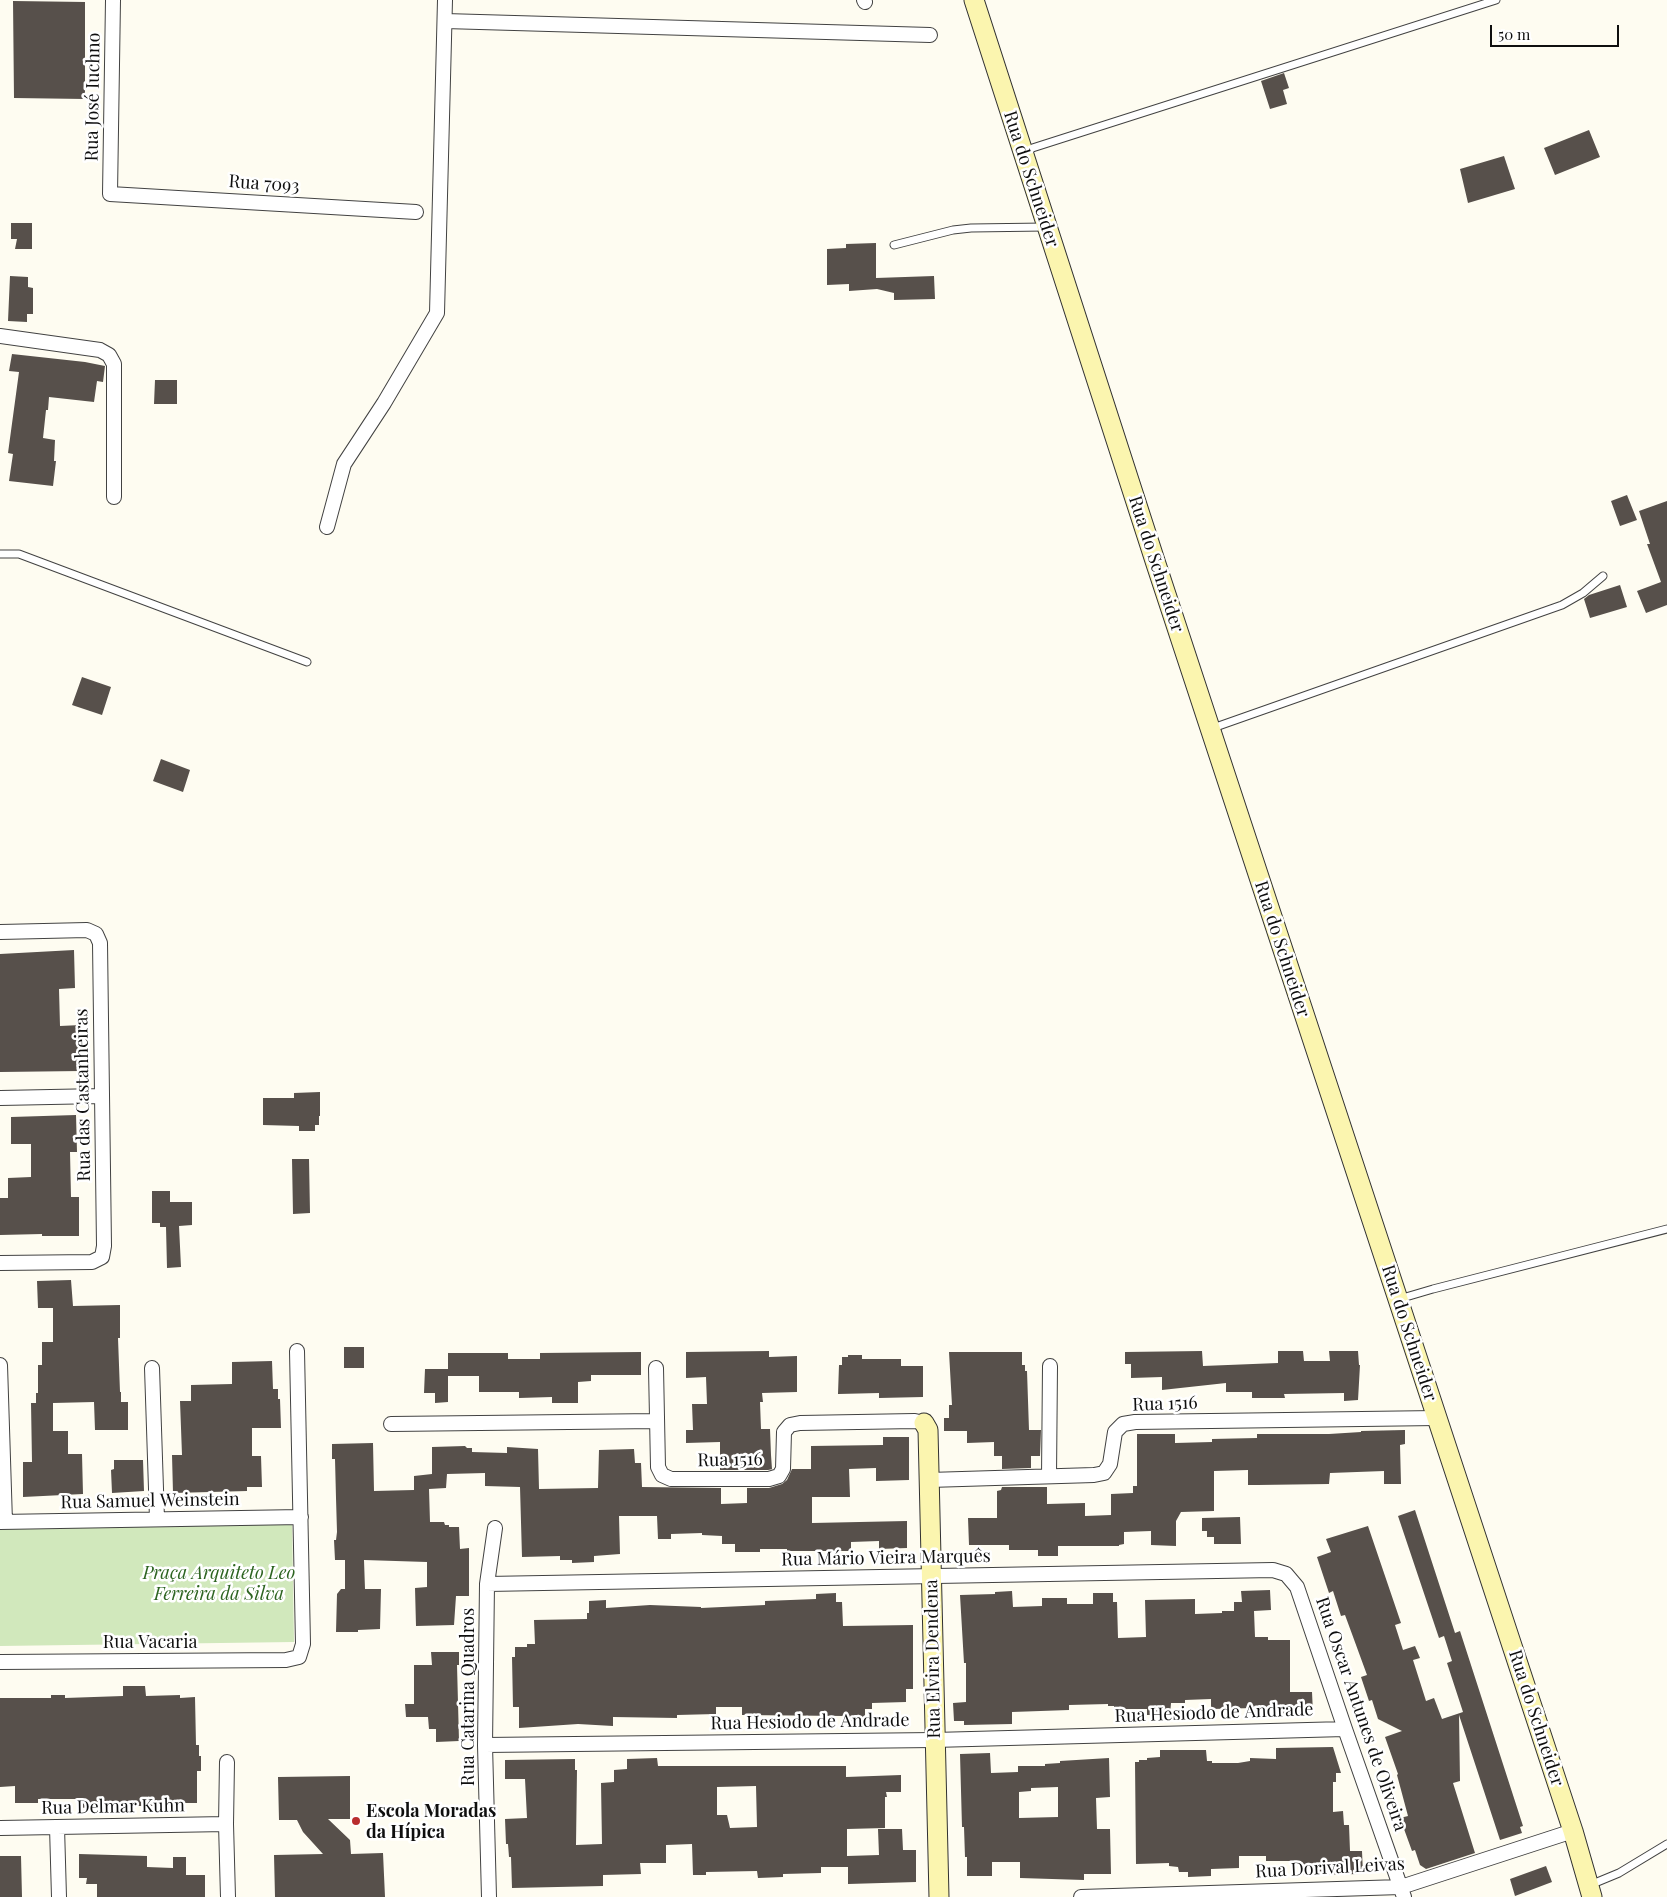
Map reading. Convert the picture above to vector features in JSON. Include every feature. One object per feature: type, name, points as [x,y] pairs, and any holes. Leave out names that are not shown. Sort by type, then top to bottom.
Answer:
[{"type":"street","name":"Rua José Iuchno","points":[[110,194],[113,0]]},
{"type":"street","points":[[327,526],[344,464],[384,403],[437,313],[445,0]]},
{"type":"street","name":"Rua do Schneider","points":[[974,0],[1210,729],[1573,1831],[1590,1891]]},
{"type":"street","points":[[444,21],[930,35]]},
{"type":"street","name":"Rua 7093","points":[[110,194],[416,212]]},
{"type":"street","points":[[0,336],[100,350],[109,354],[114,364],[114,498]]},
{"type":"street","name":"Rua das Castanheiras","points":[[0,932],[87,930],[96,934],[100,943],[104,1246],[102,1257],[92,1262],[0,1263]]},
{"type":"street","points":[[0,1098],[101,1096]]},
{"type":"street","points":[[297,1351],[301,1517]]},
{"type":"street","points":[[0,1365],[2,1522]]},
{"type":"street","points":[[1049,1476],[1050,1366]]},
{"type":"street","points":[[152,1368],[157,1519]]},
{"type":"street","name":"Rua 1516","points":[[656,1368],[658,1467],[662,1475],[671,1479],[769,1479],[779,1476],[783,1469],[784,1432],[790,1425],[800,1423],[924,1422]]},
{"type":"street","name":"Rua 1516","points":[[929,1480],[1094,1476],[1104,1473],[1110,1464],[1115,1432],[1123,1424],[1135,1422],[1437,1418]]},
{"type":"street","points":[[391,1424],[657,1421]]},
{"type":"street","name":"Rua Elvira Dendena","points":[[924,1422],[928,1430],[939,1897]]},
{"type":"street","name":"Rua Samuel Weinstein","points":[[2,1522],[301,1517]]},
{"type":"street","name":"Rua Vacaria","points":[[0,1662],[286,1660],[299,1657],[304,1644],[301,1517]]},
{"type":"street","name":"Rua Catarina Quadros","points":[[489,1897],[485,1745],[487,1584],[495,1528]]},
{"type":"street","name":"Rua Mário Vieira Marquês","points":[[487,1584],[1273,1570],[1286,1574]]},
{"type":"street","name":"Rua Oscar Antunes de Oliveira","points":[[1286,1574],[1297,1587],[1403,1892]]},
{"type":"street","name":"Rua Hesiodo de Andrade","points":[[485,1745],[934,1740],[1345,1729]]},
{"type":"street","points":[[227,1762],[228,1897]]},
{"type":"street","name":"Rua Delmar Kuhn","points":[[0,1828],[226,1824]]},
{"type":"street","points":[[57,1827],[59,1897]]},
{"type":"street","name":"Rua Dorival Leivas","points":[[1081,1897],[1403,1892],[1573,1831]]},
{"type":"lane","points":[[1022,151],[1496,0]]},
{"type":"lane","points":[[894,245],[953,230],[1047,226]]},
{"type":"lane","points":[[0,554],[19,554],[307,662]]},
{"type":"lane","points":[[1210,729],[1562,605],[1583,593],[1603,576]]},
{"type":"lane","points":[[1398,1300],[1433,1289],[1667,1229]]},
{"type":"lane","points":[[1590,1891],[1667,1844]]},
{"type":"green space","name":"Praça Arquiteto Leo Ferreira da Silva","points":[[292,1523],[294,1642],[0,1646],[0,1528]]},
{"type":"building","points":[[13,1],[85,2],[85,99],[14,98]]},
{"type":"building","points":[[1284,73],[1289,88],[1283,90],[1287,104],[1270,109],[1261,81]]},
{"type":"building","points":[[1589,130],[1600,157],[1555,175],[1544,148]]},
{"type":"building","points":[[1504,156],[1515,189],[1468,203],[1460,169]]},
{"type":"building","points":[[11,223],[32,223],[32,249],[15,249],[17,239],[11,239]]},
{"type":"building","points":[[876,243],[876,278],[934,276],[935,299],[894,300],[894,293],[877,289],[849,291],[849,284],[827,285],[827,249],[846,248],[846,244]]},
{"type":"building","points":[[10,276],[28,277],[28,287],[33,288],[33,314],[27,314],[27,322],[8,321]]},
{"type":"building","points":[[12,354],[105,366],[103,382],[97,381],[94,402],[49,397],[43,438],[55,440],[54,461],[56,461],[53,486],[9,481],[13,454],[8,453],[19,372],[9,371]]},
{"type":"building","points":[[155,380],[177,380],[177,404],[154,404]]},
{"type":"building","points":[[1627,495],[1637,520],[1620,526],[1611,501]]},
{"type":"building","points":[[1667,501],[1667,605],[1646,613],[1637,591],[1661,582],[1647,544],[1650,544],[1639,511]]},
{"type":"building","points":[[1620,585],[1627,607],[1590,618],[1584,599],[1589,595]]},
{"type":"building","points":[[82,677],[111,687],[102,715],[72,705]]},
{"type":"building","points":[[161,759],[190,770],[183,792],[153,781]]},
{"type":"building","points":[[74,950],[75,988],[59,989],[60,1026],[81,1025],[81,1071],[0,1072],[0,954]]},
{"type":"building","points":[[320,1092],[319,1125],[315,1125],[315,1131],[299,1131],[299,1126],[263,1125],[263,1098],[294,1098],[294,1093]]},
{"type":"building","points":[[76,1115],[77,1152],[70,1152],[71,1197],[79,1197],[79,1236],[42,1236],[42,1234],[0,1235],[0,1198],[8,1198],[8,1178],[31,1177],[31,1144],[11,1144],[11,1117]]},
{"type":"building","points":[[292,1159],[309,1159],[310,1213],[293,1214]]},
{"type":"building","points":[[152,1191],[170,1191],[170,1202],[192,1202],[192,1225],[179,1226],[181,1267],[167,1268],[166,1227],[160,1227],[160,1223],[152,1223]]},
{"type":"building","points":[[71,1280],[73,1306],[120,1305],[120,1338],[118,1338],[120,1392],[121,1402],[128,1402],[128,1430],[95,1430],[94,1402],[53,1403],[53,1431],[68,1431],[68,1454],[82,1454],[83,1494],[23,1497],[23,1462],[32,1462],[31,1403],[36,1403],[36,1393],[38,1393],[38,1365],[42,1365],[42,1342],[53,1342],[53,1308],[38,1308],[37,1281]]},
{"type":"building","points":[[344,1347],[364,1347],[364,1368],[344,1368]]},
{"type":"building","points":[[769,1351],[769,1357],[797,1356],[797,1392],[762,1393],[763,1402],[760,1402],[761,1429],[770,1429],[773,1469],[720,1470],[720,1442],[686,1443],[686,1430],[693,1430],[692,1404],[707,1404],[706,1377],[686,1378],[686,1352]]},
{"type":"building","points":[[1202,1351],[1203,1366],[1278,1363],[1278,1351],[1303,1351],[1304,1361],[1330,1361],[1329,1351],[1358,1351],[1360,1365],[1358,1400],[1344,1401],[1344,1393],[1284,1394],[1285,1398],[1252,1398],[1252,1392],[1226,1392],[1226,1383],[1162,1390],[1162,1377],[1131,1378],[1131,1364],[1125,1364],[1125,1352]]},
{"type":"building","points":[[641,1352],[641,1375],[591,1375],[591,1381],[578,1382],[578,1403],[552,1403],[552,1397],[519,1398],[519,1392],[479,1392],[479,1376],[448,1376],[448,1353],[508,1353],[508,1359],[540,1359],[540,1353]]},
{"type":"building","points":[[949,1352],[1022,1352],[1022,1365],[1025,1365],[1025,1371],[1027,1371],[1029,1430],[1041,1430],[1040,1456],[1031,1456],[1031,1468],[1002,1469],[1002,1456],[994,1456],[994,1442],[967,1443],[967,1431],[944,1431],[944,1418],[949,1418],[949,1405],[952,1405]]},
{"type":"building","points":[[848,1355],[862,1355],[862,1359],[901,1359],[901,1366],[923,1366],[923,1397],[879,1398],[879,1393],[838,1394],[839,1365],[842,1365],[842,1357],[848,1357]]},
{"type":"building","points":[[272,1361],[273,1389],[278,1389],[278,1399],[280,1399],[281,1428],[252,1428],[252,1456],[261,1456],[262,1487],[247,1487],[247,1491],[173,1493],[172,1455],[182,1455],[180,1401],[191,1401],[191,1385],[232,1384],[232,1362]]},
{"type":"building","points":[[425,1369],[448,1369],[448,1402],[435,1403],[435,1393],[424,1393]]},
{"type":"building","points":[[1405,1430],[1405,1444],[1400,1445],[1401,1484],[1384,1484],[1384,1471],[1330,1473],[1329,1484],[1248,1485],[1248,1470],[1214,1471],[1214,1511],[1181,1512],[1176,1521],[1176,1546],[1151,1545],[1151,1531],[1124,1532],[1124,1544],[1119,1546],[1058,1546],[1058,1556],[1038,1556],[1038,1550],[1009,1550],[1009,1545],[969,1545],[968,1518],[997,1518],[997,1491],[1001,1490],[1002,1487],[1047,1487],[1047,1504],[1085,1503],[1085,1516],[1111,1515],[1111,1494],[1133,1493],[1133,1486],[1137,1486],[1137,1434],[1175,1434],[1175,1443],[1212,1442],[1212,1439],[1257,1438],[1257,1434],[1329,1434]]},
{"type":"building","points":[[883,1437],[909,1437],[909,1480],[876,1481],[876,1468],[849,1469],[850,1497],[812,1497],[812,1523],[907,1521],[907,1548],[879,1549],[879,1541],[851,1542],[851,1551],[760,1549],[760,1552],[735,1552],[735,1544],[722,1544],[722,1536],[702,1535],[702,1533],[671,1534],[671,1539],[658,1539],[657,1516],[619,1516],[620,1554],[594,1556],[594,1562],[572,1563],[572,1560],[560,1560],[560,1556],[522,1557],[520,1487],[485,1486],[485,1473],[447,1474],[446,1488],[429,1489],[430,1522],[444,1522],[449,1527],[459,1527],[460,1549],[469,1548],[469,1596],[456,1596],[454,1625],[416,1626],[415,1588],[427,1587],[427,1562],[364,1560],[365,1589],[381,1589],[380,1629],[336,1632],[337,1594],[341,1589],[345,1589],[345,1560],[335,1560],[334,1540],[336,1540],[337,1532],[335,1459],[332,1459],[332,1444],[373,1443],[374,1491],[414,1490],[414,1476],[432,1474],[432,1447],[465,1446],[472,1448],[472,1452],[507,1453],[507,1447],[538,1449],[539,1489],[598,1488],[599,1450],[634,1449],[635,1463],[641,1463],[642,1487],[721,1488],[721,1504],[747,1503],[747,1488],[769,1488],[782,1484],[787,1480],[792,1469],[811,1469],[811,1446],[883,1445]]},
{"type":"building","points":[[114,1460],[143,1460],[144,1491],[112,1493],[111,1470],[114,1469]]},
{"type":"building","points":[[1415,1510],[1455,1633],[1460,1631],[1523,1826],[1520,1827],[1522,1833],[1500,1840],[1459,1715],[1460,1781],[1453,1783],[1475,1853],[1426,1869],[1420,1865],[1415,1850],[1412,1851],[1400,1818],[1408,1816],[1398,1774],[1385,1737],[1402,1731],[1378,1719],[1372,1700],[1369,1701],[1361,1677],[1367,1675],[1345,1615],[1341,1616],[1333,1591],[1329,1593],[1317,1557],[1331,1552],[1326,1539],[1368,1526],[1401,1623],[1395,1625],[1403,1650],[1415,1646],[1420,1658],[1413,1660],[1426,1701],[1434,1698],[1442,1719],[1463,1712],[1447,1663],[1452,1661],[1444,1636],[1439,1638],[1398,1516]]},
{"type":"building","points":[[1240,1517],[1241,1544],[1214,1544],[1214,1537],[1207,1537],[1207,1531],[1202,1531],[1202,1518]]},
{"type":"building","points":[[1270,1590],[1271,1610],[1254,1611],[1255,1637],[1268,1637],[1268,1640],[1290,1640],[1290,1692],[1312,1692],[1313,1713],[1255,1714],[1255,1708],[1211,1709],[1211,1699],[1185,1700],[1185,1703],[1171,1703],[1170,1715],[1147,1715],[1147,1709],[1114,1709],[1114,1706],[1108,1706],[1108,1704],[1069,1705],[1069,1710],[1012,1712],[1012,1724],[964,1725],[964,1721],[954,1721],[953,1703],[966,1702],[966,1663],[964,1663],[960,1595],[995,1594],[995,1592],[1012,1591],[1013,1607],[1042,1606],[1042,1598],[1067,1598],[1067,1604],[1093,1604],[1093,1593],[1113,1593],[1113,1602],[1117,1602],[1118,1638],[1146,1637],[1145,1600],[1195,1599],[1195,1614],[1222,1613],[1222,1611],[1234,1611],[1234,1602],[1242,1602],[1241,1591]]},
{"type":"building","points":[[836,1593],[836,1602],[842,1602],[843,1626],[913,1625],[913,1689],[906,1689],[906,1702],[872,1703],[872,1709],[865,1709],[865,1723],[845,1724],[845,1716],[742,1715],[742,1707],[716,1707],[716,1714],[677,1715],[677,1718],[613,1717],[613,1726],[578,1724],[519,1728],[519,1707],[513,1707],[512,1657],[515,1657],[515,1647],[527,1647],[527,1644],[535,1644],[534,1620],[587,1619],[589,1601],[606,1600],[606,1608],[650,1605],[701,1608],[765,1605],[765,1601],[816,1599],[816,1594]]},
{"type":"building","points":[[431,1652],[459,1652],[459,1665],[457,1665],[459,1741],[436,1742],[436,1729],[429,1729],[428,1717],[406,1717],[405,1704],[414,1704],[414,1665],[432,1665]]},
{"type":"building","points":[[123,1686],[145,1686],[146,1696],[180,1695],[180,1698],[195,1697],[196,1745],[199,1745],[199,1756],[201,1756],[201,1771],[197,1771],[197,1803],[77,1808],[77,1799],[38,1799],[38,1803],[15,1803],[15,1786],[0,1787],[0,1698],[51,1698],[51,1695],[65,1695],[65,1698],[123,1696]]},
{"type":"building","points":[[1333,1747],[1341,1773],[1336,1773],[1336,1782],[1333,1782],[1333,1812],[1343,1811],[1344,1825],[1349,1825],[1350,1851],[1362,1851],[1363,1874],[1301,1875],[1301,1861],[1266,1861],[1266,1856],[1239,1856],[1239,1868],[1211,1869],[1211,1876],[1188,1877],[1188,1872],[1179,1872],[1178,1867],[1169,1866],[1169,1863],[1136,1864],[1135,1762],[1147,1760],[1147,1758],[1160,1757],[1160,1750],[1206,1750],[1207,1761],[1212,1761],[1212,1763],[1238,1763],[1250,1761],[1250,1758],[1276,1759],[1276,1748]]},
{"type":"building","points":[[990,1753],[991,1773],[1018,1772],[1018,1766],[1045,1766],[1045,1764],[1060,1763],[1060,1761],[1109,1758],[1110,1797],[1096,1798],[1097,1829],[1110,1829],[1111,1874],[1084,1874],[1084,1880],[1020,1878],[1020,1862],[992,1862],[992,1876],[967,1876],[964,1827],[962,1827],[960,1754]],"holes":[[[1058,1787],[1058,1817],[1019,1818],[1019,1792],[1031,1791],[1031,1788]]]},
{"type":"building","points":[[657,1758],[658,1766],[846,1766],[846,1777],[901,1775],[901,1792],[886,1792],[885,1828],[847,1829],[847,1856],[879,1855],[878,1829],[902,1829],[903,1850],[916,1850],[916,1882],[848,1884],[848,1867],[821,1867],[821,1873],[783,1874],[783,1877],[758,1878],[757,1871],[706,1872],[706,1875],[693,1875],[692,1844],[666,1845],[666,1863],[640,1863],[641,1874],[603,1875],[603,1886],[512,1888],[511,1857],[509,1857],[508,1844],[506,1844],[505,1819],[527,1818],[525,1779],[505,1779],[505,1760],[575,1759],[575,1770],[577,1770],[576,1845],[602,1844],[601,1783],[614,1782],[614,1770],[627,1769],[627,1759]],"holes":[[[756,1786],[757,1827],[730,1828],[727,1815],[717,1815],[717,1787]]]},
{"type":"building","points":[[350,1776],[350,1819],[328,1819],[350,1840],[351,1854],[383,1853],[385,1897],[275,1897],[274,1855],[323,1854],[303,1832],[297,1820],[279,1820],[278,1777]]},
{"type":"building","points":[[79,1854],[147,1856],[147,1867],[173,1868],[173,1857],[186,1857],[186,1875],[205,1875],[205,1897],[97,1897],[97,1884],[86,1884],[87,1878],[79,1878]]},
{"type":"building","points":[[0,1856],[21,1856],[22,1897],[0,1897]]},
{"type":"building","points":[[1546,1866],[1552,1882],[1515,1896],[1510,1879]]},
{"type":"place","name":"Escola Moradas da Hípica","points":[[356,1821]]}]
